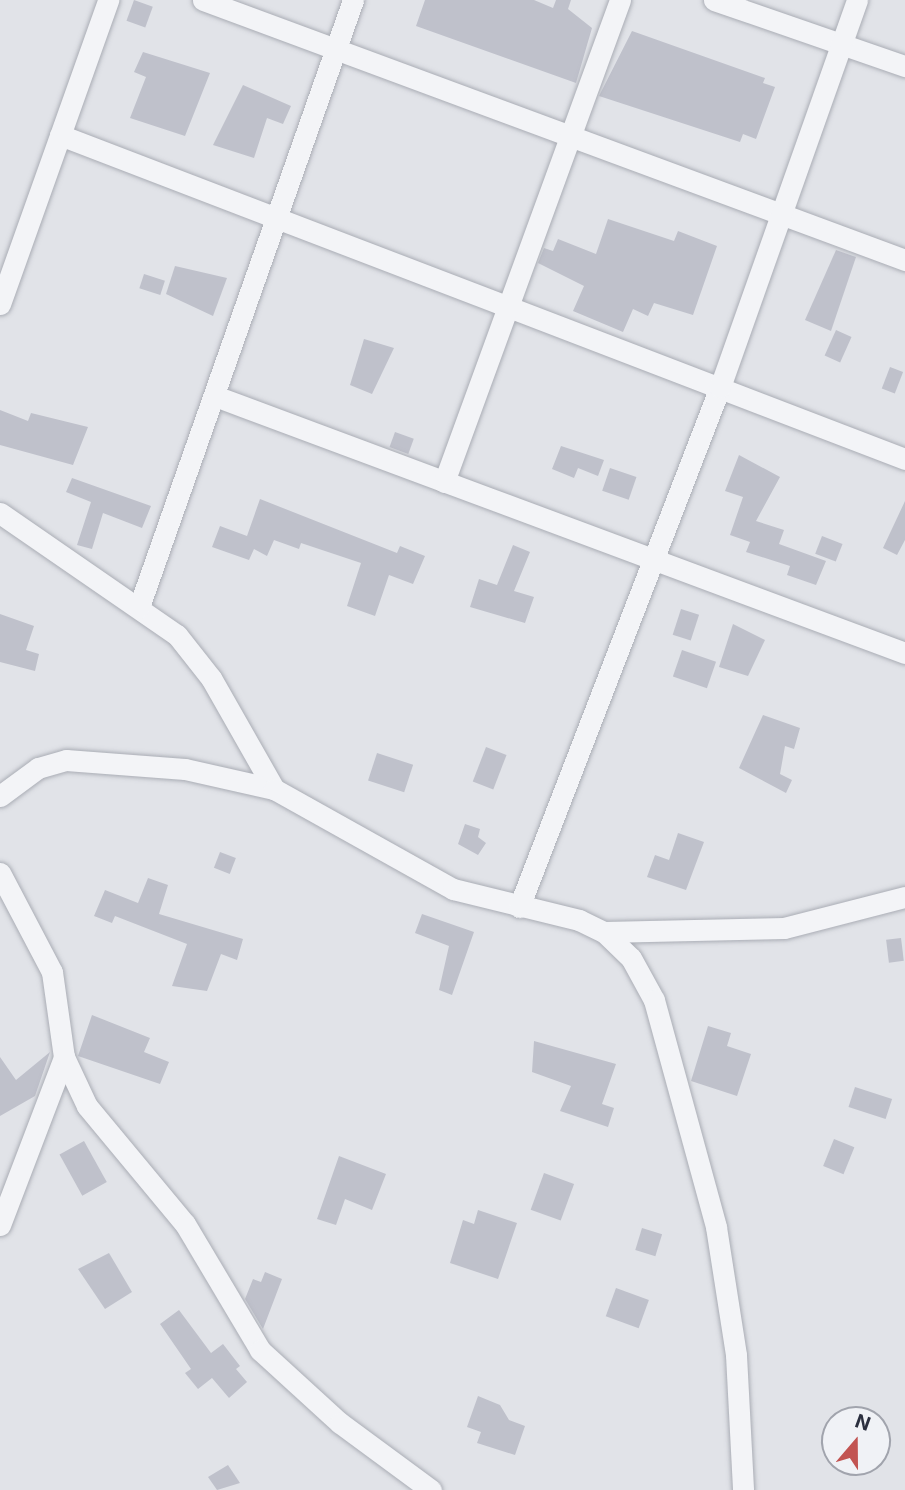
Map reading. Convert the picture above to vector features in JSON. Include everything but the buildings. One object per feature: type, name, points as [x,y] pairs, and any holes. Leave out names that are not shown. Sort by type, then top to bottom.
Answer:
[{"type":"street","points":[[0,304],[108,0]]},
{"type":"street","points":[[203,0],[570,140],[905,260]]},
{"type":"street","points":[[139,607],[277,222],[353,0]]},
{"type":"street","points":[[444,482],[509,311],[620,0]]},
{"type":"street","points":[[714,0],[905,66]]},
{"type":"street","points":[[519,907],[720,387],[857,0]]},
{"type":"street","points":[[60,135],[509,311],[720,387],[905,459]]},
{"type":"street","points":[[215,396],[905,653]]},
{"type":"street","points":[[0,513],[177,635],[211,678],[274,789]]},
{"type":"street","points":[[0,796],[38,768],[66,760],[185,769],[274,789],[453,889],[579,920],[604,932],[631,958],[654,1000],[716,1227],[736,1355],[743,1490]]},
{"type":"street","points":[[0,873],[52,972],[64,1057],[87,1106],[185,1224],[260,1350],[340,1423],[431,1490]]},
{"type":"street","points":[[604,932],[784,928],[905,897]]},
{"type":"street","points":[[0,1225],[64,1057]]}]
